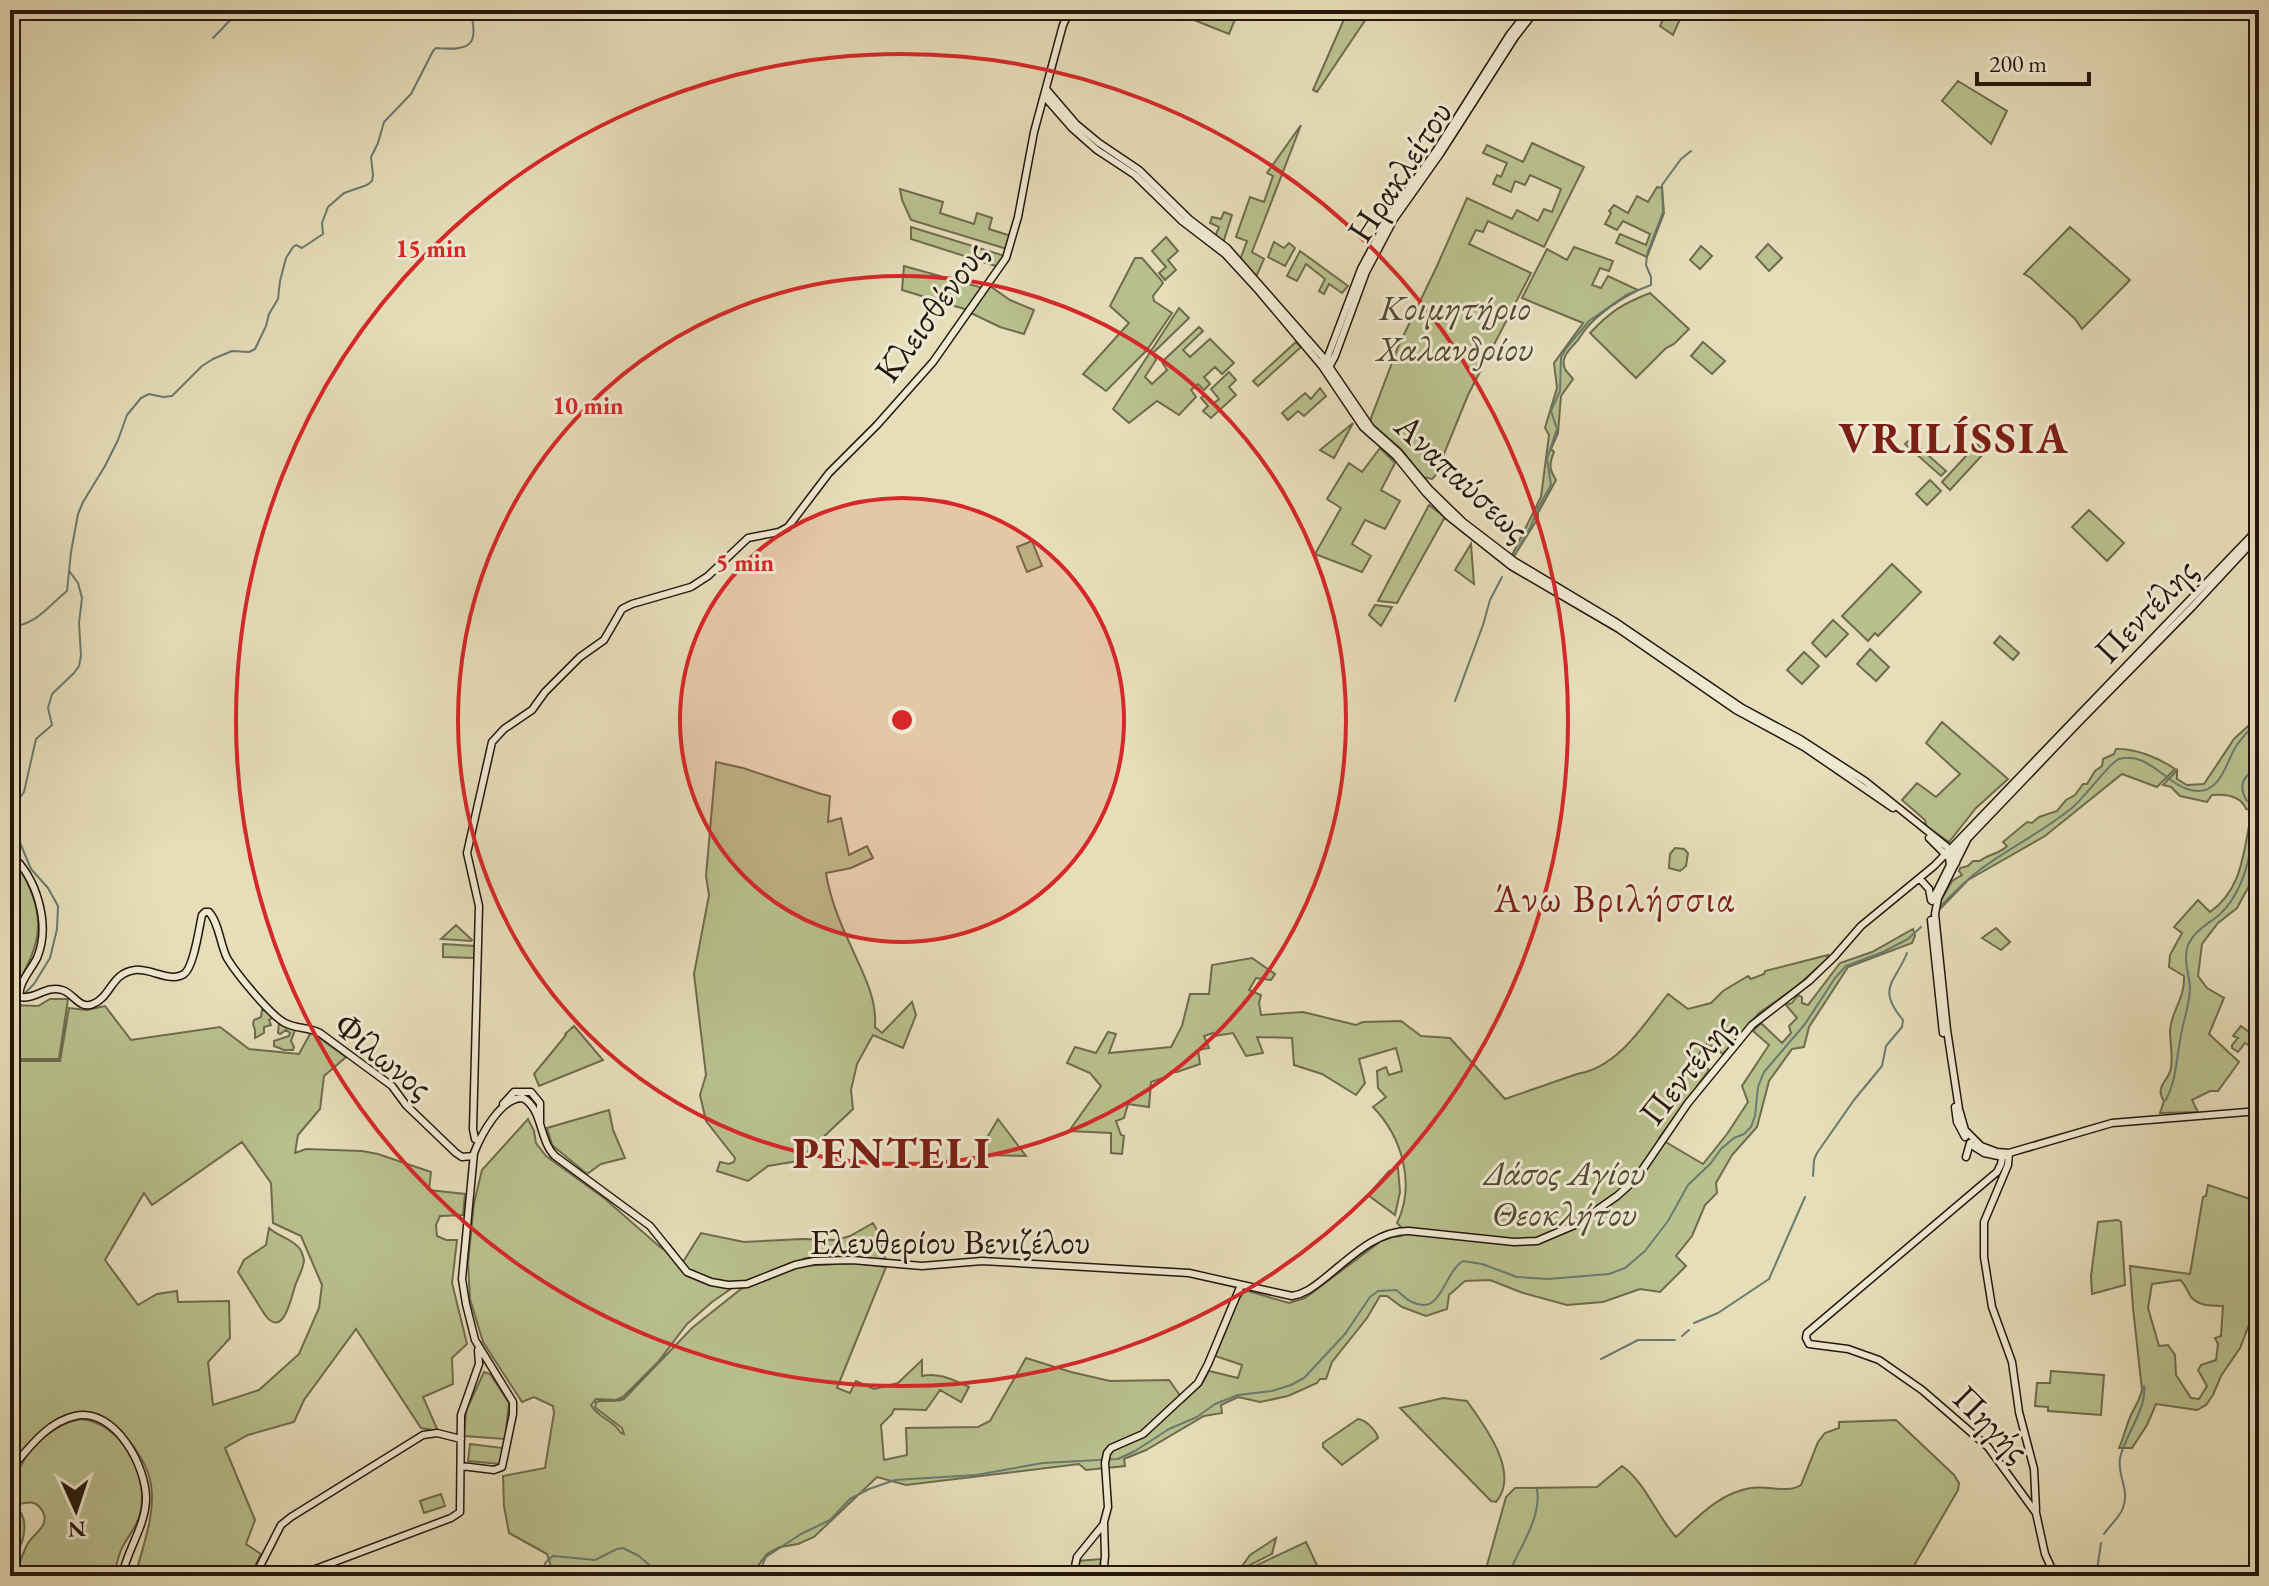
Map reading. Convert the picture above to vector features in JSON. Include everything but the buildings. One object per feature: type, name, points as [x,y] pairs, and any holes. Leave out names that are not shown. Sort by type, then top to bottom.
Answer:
[{"type":"main road","name":"Κλεισθένους","points":[[479,1141],[475,1139],[473,1129],[479,906],[467,856],[492,742],[504,729],[532,710],[545,692],[580,657],[604,640],[622,609],[691,587],[708,576],[748,538],[785,529],[824,479],[933,362],[1006,258],[1018,217],[1044,92],[1070,10]]},
{"type":"main road","name":"Ηρακλείτου","points":[[1326,367],[1361,269],[1384,225],[1529,10]]},
{"type":"main road","name":"Ηρακλείτου","points":[[1326,367],[1366,272],[1394,219],[1536,10]]},
{"type":"main road","name":"Αναπαύσεως","points":[[1044,92],[1076,124],[1139,170],[1189,219],[1227,248],[1326,367],[1372,430],[1398,452],[1429,489],[1478,532],[1514,561],[1628,629],[1750,713],[1800,739],[1865,781],[1907,814],[1951,856]]},
{"type":"main road","name":"Αναπαύσεως","points":[[1326,367],[1363,427],[1396,456],[1441,509],[1498,557],[1629,636],[1744,715],[1804,747],[1847,775],[1891,806],[1951,856]]},
{"type":"main road","name":"Πεντέλης","points":[[1951,856],[2259,528]]},
{"type":"main road","name":"Πεντέλης","points":[[1238,1284],[1285,1296],[1298,1295],[1376,1240],[1398,1231],[1531,1242],[1548,1238],[1584,1220],[1617,1196],[1636,1179],[1688,1103],[1752,1025],[1809,981],[1861,926],[1934,866],[1951,856],[2259,535]]},
{"type":"main road","name":"Φίλωνος","points":[[10,854],[31,883],[43,922],[40,950],[19,989],[20,997],[58,989],[80,1004],[89,1005],[98,1002],[115,980],[128,972],[140,969],[182,975],[190,966],[202,915],[207,912],[213,916],[227,958],[259,998],[285,1023],[316,1030],[388,1083],[456,1153],[464,1157],[473,1156]]},
{"type":"main road","points":[[1951,856],[1930,914],[1955,1109],[1960,1128],[1970,1143],[1984,1153],[2006,1155],[2119,1122],[2259,1113]]},
{"type":"main road","points":[[1951,856],[1935,914],[1959,1109],[1963,1126],[1972,1139],[1987,1149],[2006,1155]]},
{"type":"main road","points":[[1920,879],[1929,889],[1932,903]]},
{"type":"main road","name":"Ελευθερίου Βενιζέλου","points":[[479,1141],[512,1099],[526,1099],[532,1105],[548,1148],[560,1160],[650,1226],[687,1272],[711,1282],[743,1285],[804,1262],[846,1260],[922,1266],[982,1261],[1182,1272],[1238,1284]]},
{"type":"main road","points":[[297,1576],[457,1516],[461,1508],[462,1409],[479,1360],[462,1273],[473,1156],[479,1141]]},
{"type":"main road","points":[[1966,1157],[1970,1143]]},
{"type":"main road","points":[[1990,1177],[2001,1166],[2006,1155]]},
{"type":"main road","points":[[2006,1155],[2008,1165],[1984,1226],[1986,1275],[1992,1307],[2012,1362],[2019,1412],[2034,1469],[2036,1513]]},
{"type":"main road","points":[[1990,1177],[1998,1178],[1998,1186]]},
{"type":"main road","name":"Πηγής","points":[[1990,1177],[1807,1333],[1806,1338],[1809,1344],[1844,1348],[1879,1360],[1922,1390],[1991,1450],[2036,1513],[2045,1554],[2058,1576]]},
{"type":"main road","points":[[1103,1576],[1103,1525],[1108,1507],[1105,1457],[1111,1448],[1143,1434],[1198,1383],[1238,1284]]},
{"type":"main road","points":[[461,1466],[494,1470],[502,1467],[513,1414],[513,1405],[475,1340]]},
{"type":"main road","points":[[475,1377],[482,1369],[492,1370]]},
{"type":"main road","points":[[10,1470],[37,1439],[67,1419],[88,1415],[114,1429],[135,1457],[146,1497],[145,1512],[122,1576]]},
{"type":"main road","points":[[255,1576],[281,1525],[291,1517],[423,1435],[434,1432],[461,1439]]},
{"type":"main road","points":[[2023,1493],[2032,1495],[2036,1490]]},
{"type":"main road","points":[[1073,1576],[1077,1557],[1103,1525]]},
{"type":"green space","points":[[1160,10],[1239,10],[1229,34]]},
{"type":"green space","points":[[1348,10],[1372,10],[1317,92],[1313,90]]},
{"type":"green space","points":[[1667,10],[1684,10],[1673,35],[1660,26]]},
{"type":"green space","points":[[1958,81],[2007,111],[1991,144],[1942,101]]},
{"type":"green space","points":[[1301,125],[1252,252],[1264,259],[1256,277],[1240,260],[1247,241],[1236,237],[1250,197],[1264,202],[1273,176],[1267,173]]},
{"type":"green space","name":"Κοιμητήριο Χαλανδρίου","points":[[1532,143],[1584,167],[1544,247],[1488,221],[1483,232],[1476,230],[1469,244],[1531,273],[1468,395],[1435,476],[1432,479],[1423,477],[1401,449],[1371,423],[1371,418],[1398,347],[1467,198],[1512,219],[1517,210],[1538,221],[1544,209],[1552,212],[1561,189],[1530,175],[1525,185],[1515,181],[1511,192],[1493,184],[1497,175],[1501,177],[1507,163],[1483,153],[1487,145],[1523,162]]},
{"type":"green space","points":[[1657,187],[1662,188],[1664,213],[1647,257],[1616,243],[1620,234],[1646,245],[1650,234],[1623,221],[1617,230],[1605,224],[1614,205],[1628,213],[1637,196],[1648,202]]},
{"type":"green space","points":[[900,189],[943,202],[940,213],[974,224],[977,213],[992,218],[989,229],[1011,236],[1007,249],[911,220]]},
{"type":"green space","points":[[1224,212],[1232,215],[1223,243],[1215,237],[1219,227],[1210,223],[1212,217],[1221,219]]},
{"type":"green space","points":[[911,227],[1005,256],[999,267],[911,239]]},
{"type":"green space","points":[[2070,227],[2130,280],[2082,329],[2075,319],[2024,274]]},
{"type":"green space","points":[[1166,237],[1178,251],[1168,260],[1176,270],[1165,280],[1159,273],[1166,267],[1152,251]]},
{"type":"green space","points":[[1274,242],[1284,248],[1289,243],[1295,248],[1285,266],[1268,257]]},
{"type":"green space","points":[[1768,244],[1782,258],[1769,271],[1756,257]]},
{"type":"green space","points":[[1701,246],[1712,256],[1700,269],[1690,260]]},
{"type":"green space","points":[[1574,247],[1613,261],[1609,271],[1600,268],[1592,285],[1601,288],[1608,276],[1638,290],[1599,316],[1566,355],[1565,369],[1573,379],[1561,396],[1558,433],[1551,449],[1554,452],[1551,469],[1556,480],[1538,518],[1513,558],[1541,497],[1549,435],[1545,428],[1557,388],[1554,363],[1583,323],[1522,298],[1547,249],[1567,260]]},
{"type":"green space","points":[[1300,251],[1348,286],[1342,293],[1329,284],[1324,294],[1319,291],[1325,279],[1306,264],[1297,281],[1287,276]]},
{"type":"green space","points":[[1135,258],[1142,258],[1162,281],[1153,296],[1154,301],[1172,313],[1147,350],[1106,391],[1083,374],[1129,323],[1110,306]]},
{"type":"green space","points":[[904,266],[983,288],[968,310],[902,290]]},
{"type":"green space","points":[[990,286],[1010,300],[1034,310],[1024,334],[971,313]]},
{"type":"green space","points":[[1650,293],[1689,329],[1636,378],[1590,333],[1617,309]]},
{"type":"green space","points":[[1179,308],[1189,318],[1153,353],[1156,360],[1145,377],[1152,384],[1167,370],[1162,362],[1199,327],[1203,331],[1183,350],[1190,357],[1210,339],[1234,363],[1222,374],[1215,367],[1204,377],[1210,384],[1204,390],[1198,384],[1191,390],[1196,397],[1179,415],[1157,401],[1129,423],[1113,409]]},
{"type":"green space","points":[[1296,342],[1301,347],[1258,386],[1253,381]]},
{"type":"green space","points":[[1703,342],[1725,361],[1712,374],[1691,356]]},
{"type":"green space","points":[[1229,372],[1236,380],[1229,387],[1236,395],[1211,418],[1203,411],[1208,406],[1201,398],[1205,394],[1214,403],[1219,399],[1211,389]]},
{"type":"green space","points":[[1320,388],[1326,396],[1304,416],[1298,411],[1288,420],[1282,413],[1305,393],[1311,399]]},
{"type":"green space","points":[[1353,423],[1334,458],[1320,450]]},
{"type":"green space","points":[[1910,439],[1946,471],[1941,476],[1905,444]]},
{"type":"green space","points":[[1977,444],[1985,452],[1950,490],[1942,482]]},
{"type":"green space","points":[[1380,448],[1395,463],[1381,490],[1400,501],[1385,529],[1365,520],[1352,544],[1371,556],[1362,572],[1315,554],[1341,508],[1327,499],[1349,463],[1362,472]]},
{"type":"green space","points":[[1930,480],[1941,491],[1927,505],[1916,494]]},
{"type":"green space","points":[[1429,505],[1445,517],[1397,603],[1378,601]]},
{"type":"green space","points":[[2089,510],[2124,543],[2107,561],[2072,527]]},
{"type":"green space","points":[[1032,541],[1042,566],[1027,572],[1017,547]]},
{"type":"green space","points":[[1471,544],[1474,584],[1455,570]]},
{"type":"green space","points":[[1892,564],[1921,592],[1878,636],[1875,633],[1868,641],[1842,616]]},
{"type":"green space","points":[[1375,605],[1392,607],[1381,626],[1369,615]]},
{"type":"green space","points":[[1833,620],[1848,634],[1826,657],[1812,643]]},
{"type":"green space","points":[[2000,636],[2019,653],[2013,660],[1994,643]]},
{"type":"green space","points":[[1870,649],[1889,667],[1876,681],[1857,664]]},
{"type":"green space","points":[[1804,652],[1819,666],[1802,684],[1787,670]]},
{"type":"green space","points":[[2259,716],[2259,798],[2250,810],[2232,797],[2212,795],[2207,802],[2180,796],[2171,787],[2163,785],[2177,770],[2177,779],[2187,785],[2204,784],[2234,739]]},
{"type":"green space","points":[[1942,722],[2008,779],[1976,808],[1949,842],[1926,826],[1925,820],[1902,800],[1917,783],[1936,797],[1960,774],[1926,743]]},
{"type":"green space","points":[[2116,749],[2147,754],[2175,769],[2157,787],[2122,774],[2045,836],[1968,880],[1941,908],[1939,904],[1952,881],[1962,875],[1960,868],[2001,851],[2007,846],[2003,842],[2027,822],[2032,823],[2057,811],[2083,784],[2087,784],[2102,766],[2103,759],[2114,754]]},
{"type":"green space","points":[[716,762],[830,796],[828,822],[841,818],[849,855],[867,846],[873,858],[851,868],[826,873],[835,910],[871,994],[875,1027],[882,1033],[912,1002],[916,1015],[903,1048],[873,1035],[857,1064],[851,1090],[853,1109],[798,1161],[768,1166],[748,1181],[717,1171],[720,1162],[729,1164],[735,1158],[706,1121],[700,1095],[706,1075],[694,974],[709,895],[706,876]]},
{"type":"green space","points":[[2259,813],[2259,829],[2254,837],[2252,853],[2253,866],[2257,871],[2237,908],[2218,923],[2202,944],[2198,976],[2207,988],[2224,998],[2209,1034],[2239,1062],[2218,1091],[2210,1091],[2192,1100],[2198,1112],[2160,1113],[2164,1101],[2161,1087],[2171,1068],[2171,1023],[2184,984],[2184,976],[2169,967],[2170,955],[2182,933],[2174,927],[2198,900],[2210,912],[2228,893],[2239,871],[2250,821],[2253,822],[2254,816]]},
{"type":"green space","points":[[1675,848],[1688,853],[1686,866],[1680,871],[1669,868],[1670,854]]},
{"type":"green space","points":[[10,858],[27,881],[38,920],[35,947],[10,1000]]},
{"type":"green space","points":[[456,925],[472,940],[471,941],[441,939]]},
{"type":"green space","points":[[1996,928],[2010,942],[2001,950],[1982,938]]},
{"type":"green space","name":"Δάσος Αγίου Θεοκλήτου","points":[[1913,929],[1915,936],[1912,943],[1848,967],[1809,1027],[1804,1047],[1792,1049],[1769,1081],[1757,1127],[1732,1155],[1716,1183],[1717,1193],[1705,1205],[1692,1236],[1676,1256],[1686,1266],[1660,1292],[1640,1289],[1603,1302],[1567,1305],[1490,1280],[1465,1281],[1449,1295],[1447,1309],[1426,1316],[1402,1307],[1387,1296],[1380,1296],[1367,1318],[1332,1362],[1326,1379],[1320,1379],[1288,1396],[1260,1402],[1238,1397],[1221,1405],[1222,1413],[1204,1416],[1146,1450],[1124,1459],[1125,1466],[1086,1470],[1079,1464],[906,1485],[877,1477],[814,1537],[767,1554],[750,1576],[554,1576],[547,1554],[509,1533],[503,1476],[545,1468],[553,1406],[534,1397],[522,1402],[483,1342],[470,1299],[468,1263],[474,1203],[482,1170],[528,1119],[536,1143],[546,1156],[604,1198],[660,1247],[665,1250],[670,1245],[683,1262],[701,1233],[744,1242],[836,1240],[873,1223],[886,1261],[856,1257],[806,1258],[738,1284],[687,1324],[658,1362],[623,1397],[616,1400],[596,1399],[591,1405],[598,1413],[624,1434],[622,1428],[595,1407],[596,1402],[617,1401],[624,1399],[692,1328],[741,1289],[801,1266],[855,1263],[886,1267],[837,1388],[850,1393],[856,1381],[874,1389],[898,1383],[922,1360],[922,1376],[940,1376],[969,1387],[961,1402],[940,1390],[926,1410],[894,1409],[881,1425],[884,1460],[907,1455],[906,1428],[978,1427],[990,1421],[1026,1358],[1110,1381],[1169,1380],[1184,1401],[1202,1384],[1209,1371],[1238,1378],[1242,1365],[1215,1356],[1244,1292],[1289,1303],[1305,1298],[1381,1241],[1401,1236],[1402,1228],[1397,1223],[1405,1193],[1403,1162],[1392,1132],[1373,1107],[1386,1097],[1378,1088],[1377,1071],[1386,1067],[1389,1075],[1402,1071],[1396,1048],[1359,1059],[1365,1083],[1356,1095],[1322,1074],[1294,1065],[1292,1038],[1257,1037],[1263,1053],[1246,1056],[1233,1033],[1215,1036],[1213,1033],[1204,1036],[1209,1048],[1198,1050],[1200,1064],[1151,1082],[1149,1107],[1128,1104],[1124,1118],[1116,1121],[1124,1136],[1122,1154],[1111,1153],[1111,1133],[1069,1131],[1101,1086],[1090,1073],[1067,1063],[1075,1047],[1096,1053],[1108,1032],[1116,1034],[1109,1053],[1171,1047],[1182,1026],[1190,994],[1209,994],[1212,965],[1252,958],[1275,974],[1271,980],[1256,978],[1249,990],[1261,995],[1261,1015],[1303,1012],[1356,1025],[1401,1021],[1421,1036],[1450,1038],[1505,1099],[1605,1063],[1629,1043],[1668,994],[1688,1009],[1711,1003],[1723,991],[1748,976],[1751,979],[1765,971],[1828,955],[1795,988],[1759,1013],[1723,1054],[1707,1043],[1695,1059],[1709,1070],[1659,1138],[1703,1164],[1748,1102],[1742,1086],[1769,1045],[1753,1031],[1761,1023],[1782,1043],[1791,1033],[1789,1026],[1797,1018],[1786,1005],[1798,995],[1802,997],[1802,1003],[1808,1005],[1840,963],[1872,952]]},
{"type":"green space","points":[[443,944],[475,946],[474,958],[443,957]]},
{"type":"green space","points":[[50,999],[68,999],[59,1059],[10,1059],[10,1013],[13,1005],[38,1006]]},
{"type":"green space","points":[[105,1006],[131,1040],[220,1027],[249,1049],[299,1054],[311,1032],[346,1057],[324,1076],[320,1109],[298,1135],[295,1153],[306,1149],[378,1154],[431,1172],[429,1190],[465,1194],[463,1215],[440,1216],[436,1225],[437,1236],[457,1240],[452,1283],[467,1344],[452,1358],[453,1384],[423,1397],[438,1431],[421,1428],[356,1329],[304,1400],[294,1422],[248,1435],[225,1448],[255,1520],[246,1544],[261,1554],[250,1576],[234,1571],[231,1576],[135,1576],[150,1519],[151,1485],[138,1452],[109,1422],[93,1415],[63,1419],[35,1439],[10,1466],[10,1061],[60,1061],[69,1008],[87,1010]],"holes":[[[242,1142],[271,1183],[273,1223],[301,1236],[322,1285],[319,1308],[299,1354],[259,1390],[213,1405],[208,1362],[230,1338],[229,1301],[178,1302],[177,1291],[157,1294],[138,1305],[105,1260],[144,1193],[152,1205]]]},
{"type":"green space","points":[[262,1010],[274,1017],[269,1020],[271,1025],[264,1027],[264,1033],[255,1038],[254,1020],[261,1017]]},
{"type":"green space","points":[[279,1023],[295,1030],[291,1041],[293,1050],[274,1046],[274,1041],[290,1033],[286,1030],[278,1033]]},
{"type":"green space","points":[[574,1026],[603,1060],[539,1086],[534,1074]]},
{"type":"green space","points":[[2241,1026],[2250,1037],[2259,1040],[2259,1044],[2250,1046],[2245,1043],[2238,1052],[2232,1048],[2238,1038],[2233,1036]]},
{"type":"green space","points":[[609,1110],[613,1130],[625,1158],[601,1164],[587,1174],[552,1145],[547,1128]]},
{"type":"green space","points":[[998,1119],[1026,1156],[984,1155],[988,1136]]},
{"type":"green space","points":[[1398,1168],[1400,1192],[1395,1215],[1368,1195],[1389,1171]]},
{"type":"green space","points":[[2208,1185],[2259,1202],[2259,1299],[2240,1348],[2206,1405],[2197,1410],[2156,1404],[2132,1448],[2119,1448],[2142,1390],[2130,1266],[2190,1274],[2203,1197]],"holes":[[[2182,1282],[2198,1302],[2223,1306],[2221,1336],[2215,1338],[2218,1344],[2216,1360],[2201,1365],[2198,1370],[2207,1386],[2199,1399],[2191,1398],[2176,1375],[2175,1355],[2168,1345],[2159,1346],[2148,1308],[2152,1284]]]},
{"type":"green space","points":[[2098,1222],[2121,1222],[2125,1285],[2092,1294],[2091,1276]]},
{"type":"green space","points":[[269,1228],[297,1246],[304,1261],[285,1314],[277,1322],[265,1315],[238,1272],[244,1260],[266,1245]]},
{"type":"green space","points":[[2051,1371],[2104,1375],[2101,1415],[2048,1411],[2048,1407],[2035,1406],[2037,1383],[2050,1383]]},
{"type":"green space","points":[[484,1372],[490,1374],[509,1403],[505,1439],[464,1436],[466,1411]]},
{"type":"green space","points":[[1443,1398],[1467,1401],[1490,1436],[1504,1477],[1503,1490],[1496,1502],[1491,1501],[1400,1408]]},
{"type":"green space","points":[[81,1419],[109,1430],[130,1454],[141,1484],[142,1499],[137,1523],[121,1549],[114,1576],[15,1576],[27,1545],[43,1526],[45,1517],[34,1503],[15,1504],[15,1481],[20,1468],[33,1448],[50,1432]]},
{"type":"green space","points":[[1358,1419],[1370,1426],[1378,1438],[1342,1465],[1323,1447],[1323,1443]]},
{"type":"green space","points":[[1896,1420],[1959,1483],[1958,1490],[1908,1576],[1484,1576],[1506,1497],[1515,1488],[1597,1487],[1622,1466],[1638,1481],[1676,1537],[1729,1495],[1757,1487],[1789,1489],[1801,1485],[1818,1442],[1825,1433],[1839,1428],[1839,1422]]},
{"type":"green space","points":[[470,1444],[503,1448],[500,1464],[468,1461]]},
{"type":"green space","points":[[441,1494],[445,1506],[424,1513],[420,1501]]},
{"type":"green space","points":[[10,1511],[21,1513],[24,1527],[22,1542],[10,1570]]},
{"type":"green space","points":[[1276,1538],[1272,1554],[1246,1567],[1246,1576],[1235,1576],[1250,1555]]},
{"type":"green space","points":[[1306,1542],[1322,1576],[1259,1576],[1255,1566]]},
{"type":"green space","points":[[1101,1559],[1099,1576],[1075,1576],[1077,1561]]},
{"type":"waterway","points":[[213,38],[240,10]]},
{"type":"waterway","points":[[10,628],[35,618],[67,591],[78,514],[118,440],[127,415],[141,398],[149,394],[172,396],[213,359],[232,351],[249,352],[255,349],[278,299],[286,258],[296,245],[302,248],[323,234],[322,223],[328,207],[344,193],[372,181],[371,157],[384,122],[411,94],[436,48],[457,48],[470,44],[474,32],[470,10]]},
{"type":"waterway","points":[[1514,556],[1551,485],[1547,459],[1557,429],[1551,411],[1560,391],[1561,357],[1589,321],[1626,295],[1651,285],[1647,254],[1663,212],[1662,185],[1681,159],[1691,151]]},
{"type":"waterway","points":[[24,994],[50,958],[57,929],[58,906],[48,888],[31,869],[16,833],[16,803],[24,792],[36,739],[52,725],[48,708],[52,694],[79,666],[82,598],[78,583],[70,572]]},
{"type":"waterway","points":[[1455,701],[1490,600],[1502,577]]},
{"type":"waterway","points":[[1940,907],[1981,869],[2073,807],[2119,759],[2140,760],[2187,789],[2205,790],[2217,782],[2237,744],[2259,720]]},
{"type":"waterway","points":[[2247,801],[2242,785],[2249,773],[2259,767]]},
{"type":"waterway","points":[[2166,1100],[2174,1079],[2189,1001],[2188,945],[2235,895],[2249,858],[2255,820]]},
{"type":"waterway","points":[[754,1576],[766,1557],[830,1520],[850,1499],[869,1489],[895,1480],[976,1475],[1043,1463],[1118,1459],[1169,1429],[1197,1417],[1215,1404],[1238,1395],[1291,1385],[1304,1378],[1345,1334],[1370,1297],[1378,1291],[1396,1290],[1412,1302],[1430,1304],[1463,1261],[1482,1264],[1517,1277],[1548,1279],[1609,1274],[1625,1268],[1645,1251],[1668,1221],[1688,1185],[1721,1149],[1751,1127],[1764,1072],[1805,1024],[1835,978],[1846,966],[1883,952],[1908,939],[1921,927]]},
{"type":"waterway","points":[[1813,1176],[1817,1153],[1882,1066],[1886,1046],[1902,1027],[1903,1020],[1889,993],[1907,953]]},
{"type":"waterway","points":[[10,1000],[15,997]]},
{"type":"waterway","points":[[1694,1323],[1718,1313],[1769,1279],[1805,1197]]},
{"type":"waterway","points":[[1682,1336],[1689,1330]]},
{"type":"waterway","points":[[1601,1359],[1638,1340],[1675,1340]]},
{"type":"waterway","points":[[2104,1534],[2119,1515],[2125,1501],[2120,1458],[2139,1413],[2144,1386]]},
{"type":"waterway","points":[[1508,1576],[1533,1523],[1537,1489]]},
{"type":"waterway","points":[[2091,1576],[2097,1570],[2101,1543]]},
{"type":"waterway","points":[[539,1576],[553,1556],[595,1560],[623,1548],[639,1556],[655,1570],[680,1576]]},
{"type":"district","name":"VRILÍSSIA","points":[[1954,438]]},
{"type":"district","name":"Άνω Βριλήσσια","points":[[1615,898]]},
{"type":"district","name":"PENTELI","points":[[892,1153]]}]
